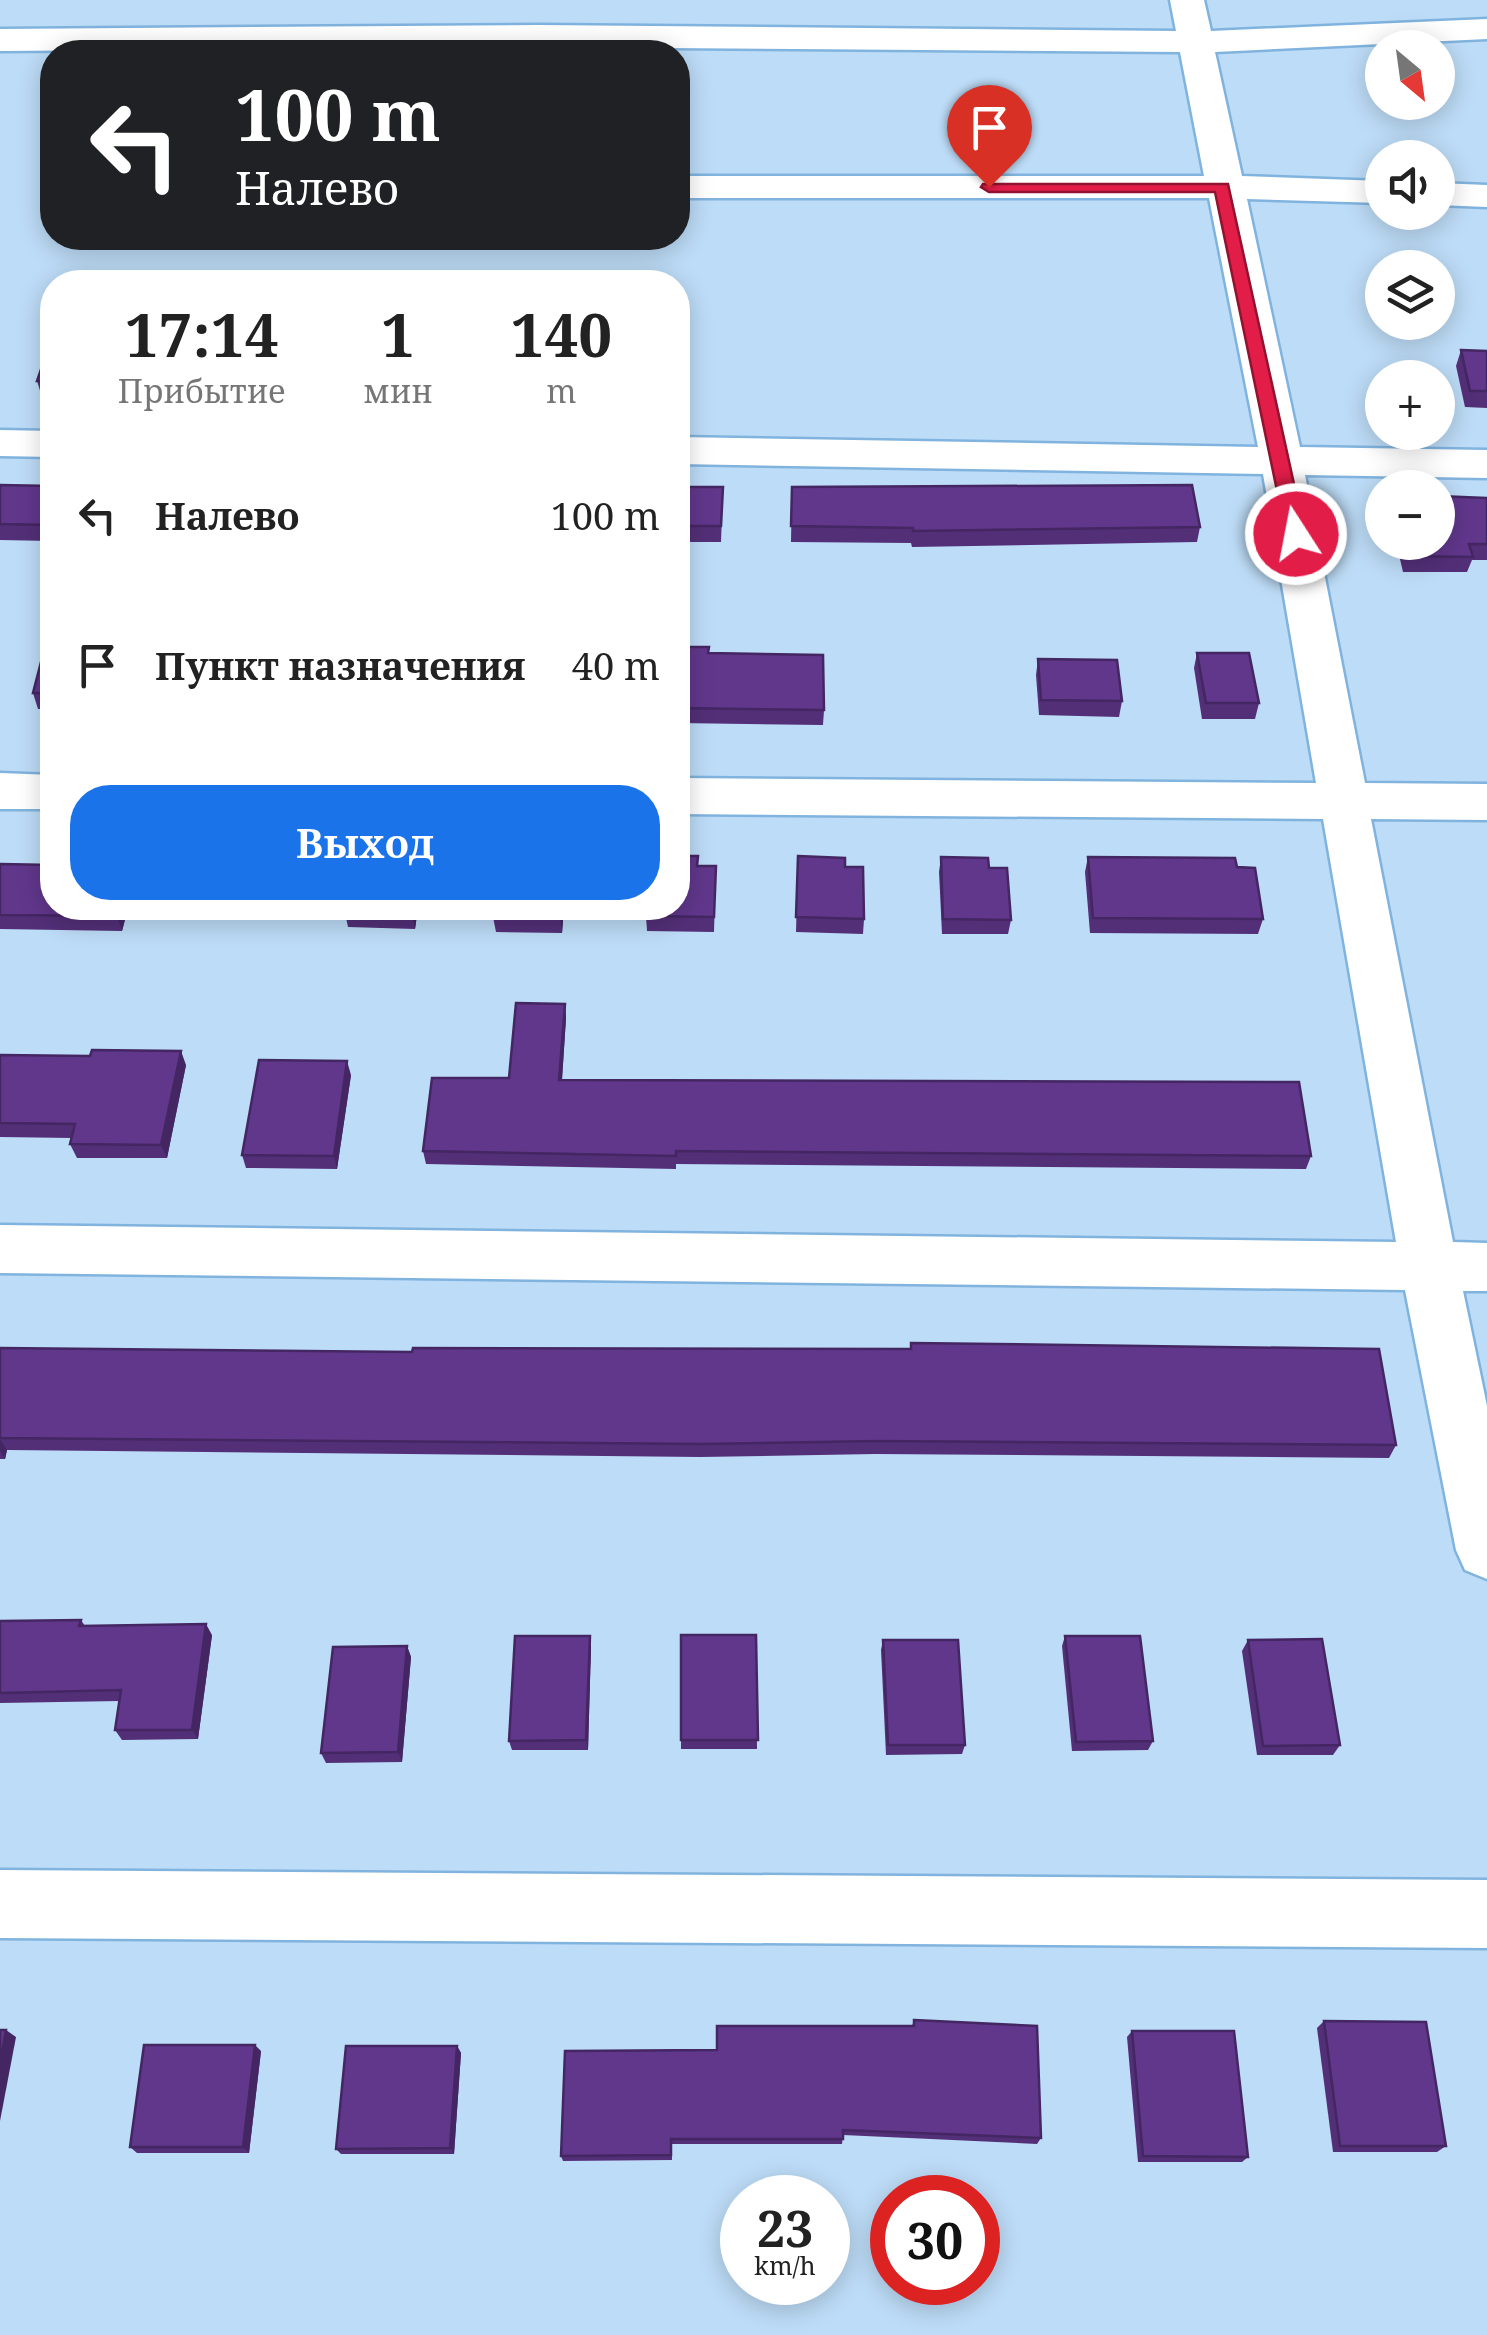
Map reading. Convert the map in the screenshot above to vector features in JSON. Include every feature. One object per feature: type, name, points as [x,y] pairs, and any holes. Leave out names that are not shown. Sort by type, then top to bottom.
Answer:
[{"type":"street","points":[[0,40],[539,36],[1192,21],[1487,28]]},
{"type":"street","points":[[1192,21],[1222,188],[1281,458],[1347,800],[1429,1266],[1487,1550]]},
{"type":"street","points":[[690,187],[1365,192]]},
{"type":"street","points":[[1455,195],[1487,196]]},
{"type":"street","points":[[0,444],[40,444]]},
{"type":"street","points":[[690,451],[1487,464]]},
{"type":"street","points":[[0,791],[40,792]]},
{"type":"street","points":[[690,796],[1487,802]]},
{"type":"street","points":[[0,1250],[1487,1267]]},
{"type":"street","points":[[0,1904],[1487,1914]]},
{"type":"building","points":[[1461,350],[1487,351],[1487,391],[1470,391]]},
{"type":"building","points":[[0,485],[40,486],[40,525],[0,524]]},
{"type":"building","points":[[1192,485],[1200,527],[913,531],[791,526],[792,487]]},
{"type":"building","points":[[690,487],[723,487],[721,526],[690,526]]},
{"type":"building","points":[[1455,497],[1487,498],[1487,544],[1469,544],[1473,557],[1455,557]]},
{"type":"building","points":[[690,647],[709,647],[708,653],[823,655],[824,710],[690,708]]},
{"type":"building","points":[[1197,653],[1249,653],[1259,703],[1206,703]]},
{"type":"building","points":[[1038,659],[1117,660],[1122,701],[1041,700]]},
{"type":"building","points":[[40,666],[40,693],[33,693]]},
{"type":"building","points":[[690,856],[698,856],[697,866],[716,866],[714,917],[690,917]]},
{"type":"building","points":[[798,856],[845,858],[845,867],[863,867],[864,919],[796,917]]},
{"type":"building","points":[[941,857],[988,858],[989,868],[1007,868],[1011,920],[943,919]]},
{"type":"building","points":[[1088,857],[1235,858],[1237,867],[1255,868],[1263,919],[1093,918]]},
{"type":"building","points":[[0,864],[40,865],[40,915],[0,915]]},
{"type":"building","points":[[516,1003],[565,1004],[559,1080],[1299,1082],[1311,1156],[676,1151],[676,1156],[423,1151],[432,1078],[509,1078]]},
{"type":"building","points":[[92,1050],[181,1051],[161,1145],[70,1144],[75,1124],[0,1123],[0,1055],[90,1056]]},
{"type":"building","points":[[259,1060],[347,1061],[334,1156],[242,1155]]},
{"type":"building","points":[[911,1343],[1379,1349],[1396,1445],[0,1438],[0,1348],[412,1352],[413,1348],[911,1349]]},
{"type":"building","points":[[81,1620],[79,1626],[206,1624],[192,1730],[115,1730],[121,1690],[0,1693],[0,1621]]},
{"type":"building","points":[[681,1635],[756,1635],[758,1740],[681,1740]]},
{"type":"building","points":[[515,1636],[590,1636],[586,1740],[509,1741]]},
{"type":"building","points":[[1065,1636],[1140,1636],[1153,1741],[1076,1742]]},
{"type":"building","points":[[1322,1639],[1340,1745],[1263,1746],[1248,1640]]},
{"type":"building","points":[[883,1640],[958,1640],[965,1745],[888,1745]]},
{"type":"building","points":[[407,1646],[398,1752],[321,1753],[333,1647]]},
{"type":"building","points":[[914,2020],[1037,2026],[1041,2138],[843,2130],[843,2139],[671,2139],[671,2155],[561,2156],[565,2051],[717,2050],[717,2026],[914,2026]]},
{"type":"building","points":[[1324,2021],[1426,2022],[1446,2146],[1340,2146]]},
{"type":"building","points":[[0,2030],[6,2030],[0,2065]]},
{"type":"building","points":[[1132,2031],[1234,2031],[1248,2157],[1143,2156]]},
{"type":"building","points":[[144,2045],[255,2045],[243,2147],[130,2147]]},
{"type":"building","points":[[346,2046],[457,2046],[450,2148],[336,2149]]},
{"type":"route","points":[[989,187],[1222,188],[1296,534]]}]
